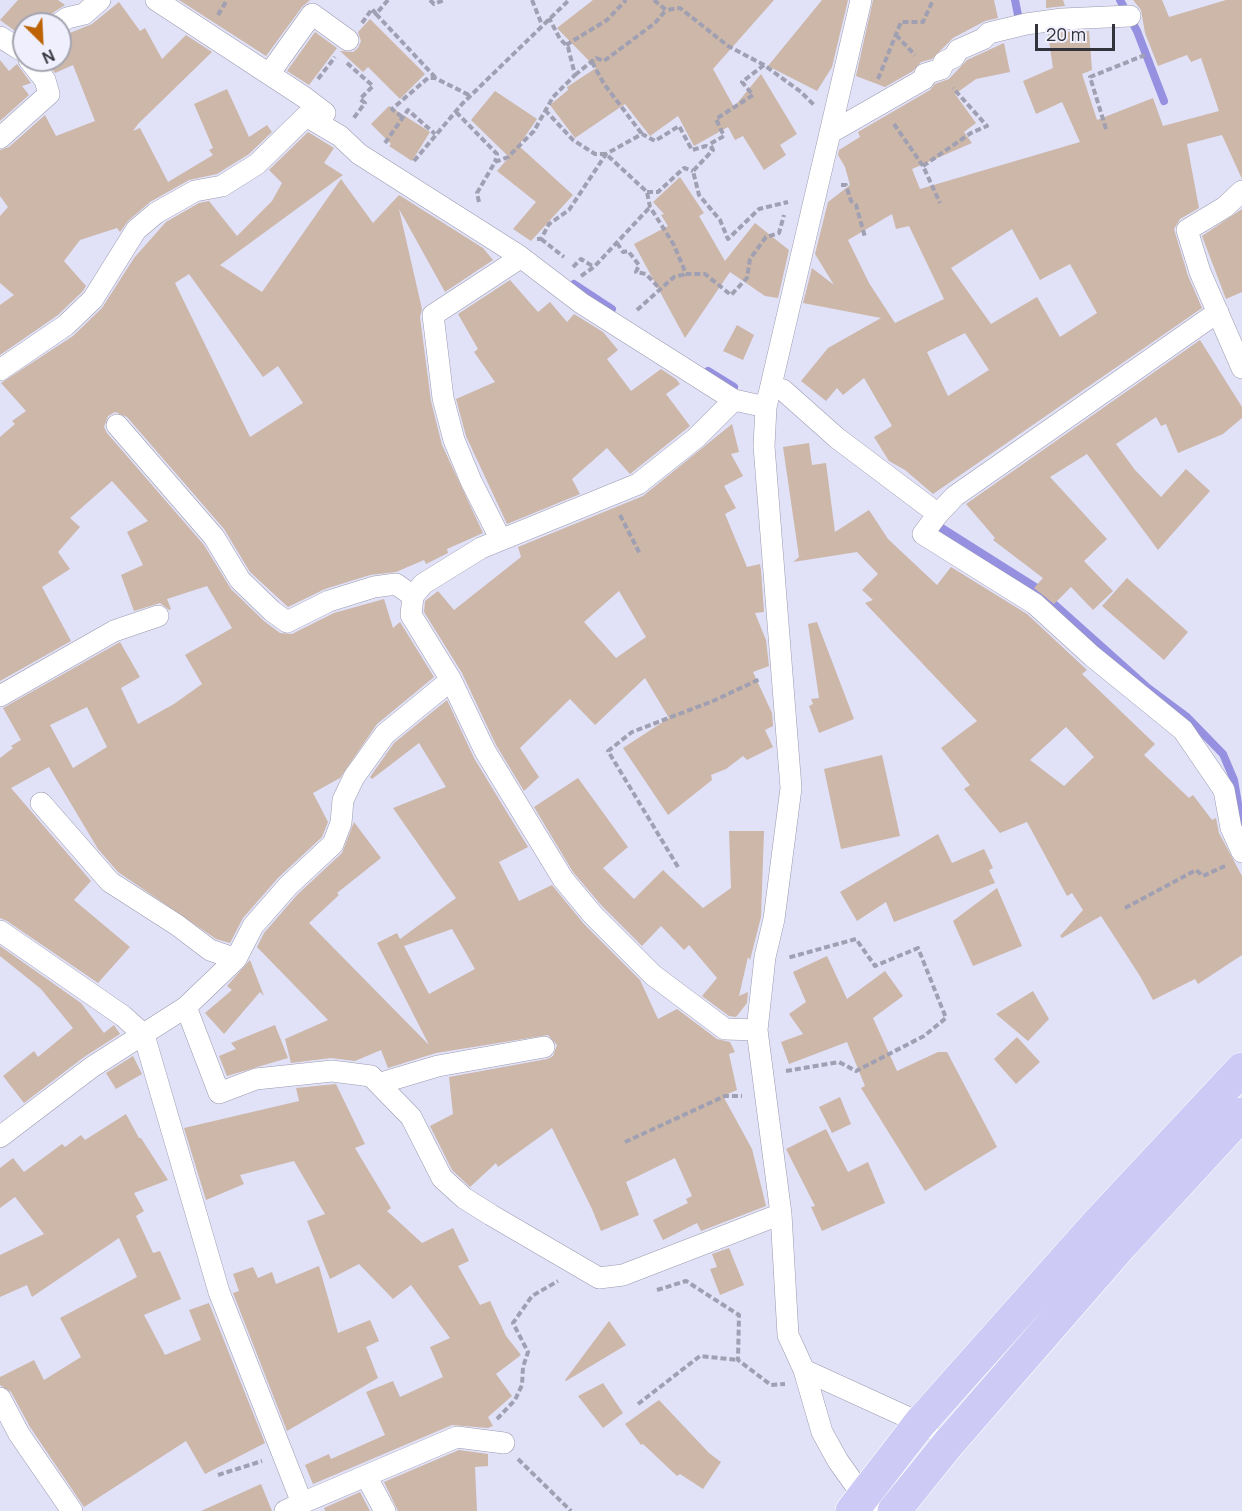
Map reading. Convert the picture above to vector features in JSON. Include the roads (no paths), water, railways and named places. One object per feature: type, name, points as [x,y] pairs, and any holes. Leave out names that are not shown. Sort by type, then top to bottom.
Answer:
[{"type":"main road","points":[[866,1506],[920,1423],[1098,1222],[1242,1069]]},
{"type":"main road","points":[[894,1511],[948,1444],[1122,1244],[1242,1114]]},
{"type":"street","points":[[72,17],[84,14],[100,0]]},
{"type":"street","points":[[156,0],[325,113],[318,122]]},
{"type":"street","points":[[861,0],[768,397],[765,446],[791,788],[774,919],[765,957],[757,1030],[781,1214],[788,1335],[805,1377],[822,1432],[866,1506]]},
{"type":"street","points":[[269,74],[312,14],[342,47]]},
{"type":"street","points":[[832,126],[871,110],[924,80],[925,74],[940,69],[944,62],[954,57],[958,50],[983,39],[989,33],[1026,24],[1062,19],[1130,16]]},
{"type":"street","points":[[0,138],[49,94],[45,80],[39,72]]},
{"type":"street","points":[[0,370],[66,325],[93,299],[136,230],[156,213],[195,191],[222,186],[257,164],[306,116],[340,136],[359,154],[519,257],[560,289],[734,400],[768,397],[783,390],[933,520]]},
{"type":"street","points":[[1242,191],[1225,207],[1187,230],[1200,272],[1242,368]]},
{"type":"street","points":[[501,540],[471,481],[454,440],[443,398],[434,315],[519,257]]},
{"type":"street","points":[[1218,312],[955,496],[923,534],[1035,604],[1092,656],[1183,730],[1224,790],[1237,857]]},
{"type":"street","points":[[734,400],[696,438],[638,484],[481,548],[423,584],[413,596],[411,615],[451,680],[485,751],[563,879],[593,915],[653,975],[725,1029],[757,1030]]},
{"type":"street","points":[[117,425],[214,537],[240,580],[287,622],[329,601],[374,587],[396,584],[413,596]]},
{"type":"street","points":[[0,696],[114,631],[158,616]]},
{"type":"street","points":[[0,1137],[92,1067],[186,1007],[236,958],[253,926],[288,886],[333,844],[341,823],[343,800],[354,777],[385,734],[451,680]]},
{"type":"street","points":[[41,803],[110,882],[210,950],[236,958]]},
{"type":"street","points":[[0,931],[123,1016],[144,1035],[219,1292],[283,1454],[294,1507],[457,1437],[504,1443]]},
{"type":"street","points":[[186,1007],[219,1093],[256,1079],[333,1071],[371,1076],[381,1083],[411,1117],[442,1178],[473,1203],[599,1278],[623,1275],[781,1214]]},
{"type":"street","points":[[381,1083],[438,1066],[544,1047]]},
{"type":"street","points":[[805,1377],[920,1423],[948,1444]]},
{"type":"street","points":[[0,1398],[20,1434],[72,1511]]},
{"type":"street","points":[[366,1476],[385,1511]]},
{"type":"waterway","points":[[1015,0],[1020,25]]},
{"type":"waterway","points":[[1120,0],[1137,31],[1164,101]]},
{"type":"waterway","points":[[574,284],[612,309]]},
{"type":"waterway","points":[[708,371],[734,387]]},
{"type":"waterway","points":[[932,522],[1035,587],[1148,688],[1187,717],[1223,754],[1234,780],[1242,827]]}]
